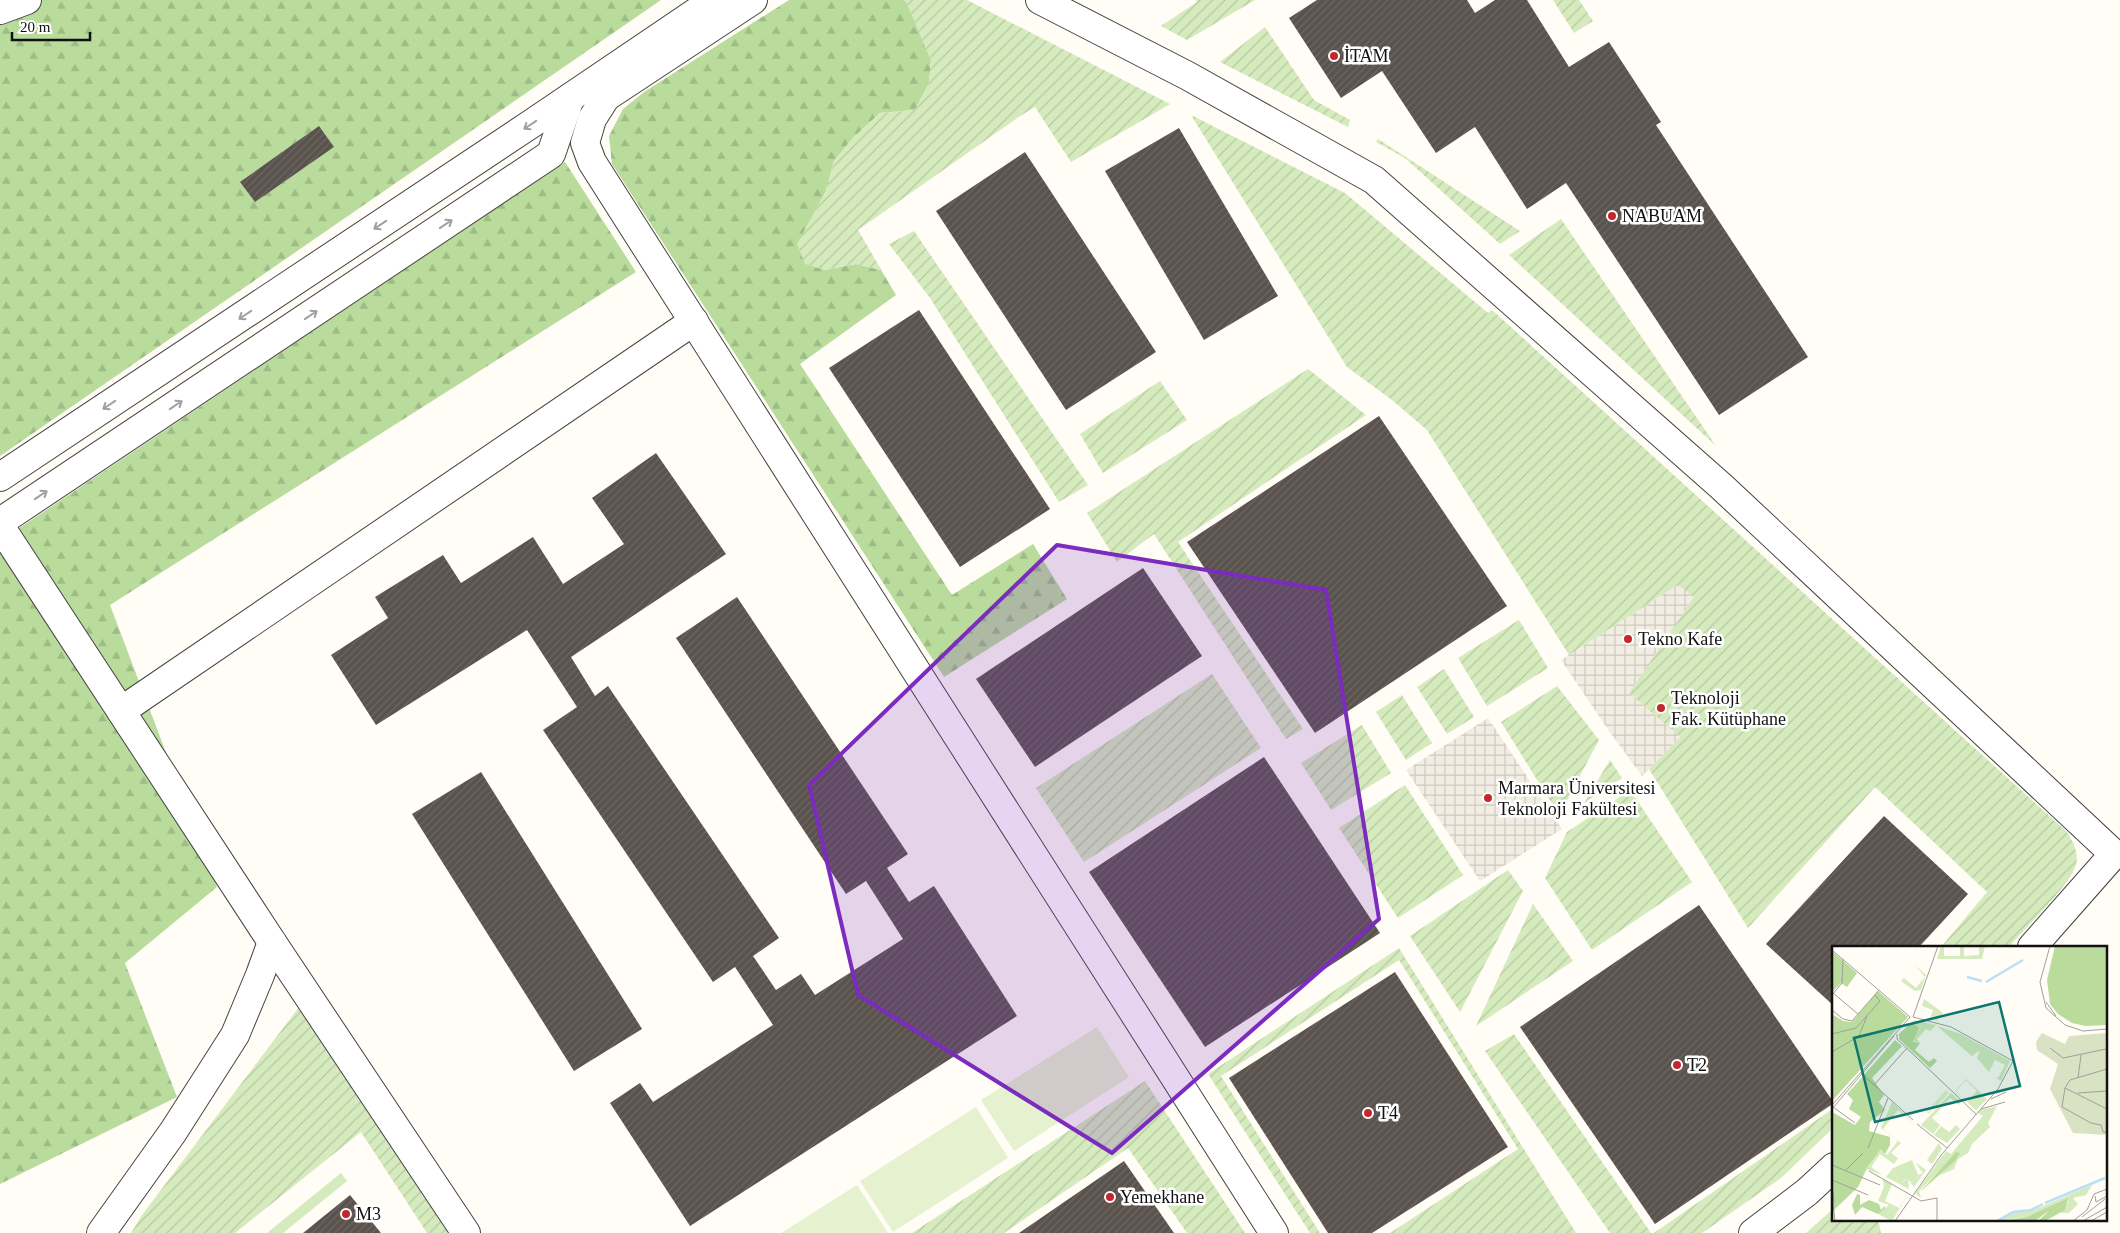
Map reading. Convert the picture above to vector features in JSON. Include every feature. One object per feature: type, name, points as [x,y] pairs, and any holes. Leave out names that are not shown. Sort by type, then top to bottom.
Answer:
[{"type":"lane","points":[[0,10],[27,0]]},
{"type":"lane","points":[[0,477],[714,0]]},
{"type":"lane","points":[[753,0],[606,97],[592,119],[585,144],[592,162],[1274,1233]]},
{"type":"lane","points":[[1040,0],[1188,76],[1374,180],[1715,481],[2117,857],[2033,946]]},
{"type":"lane","points":[[466,1233],[272,942],[0,524],[551,154],[570,98]]},
{"type":"lane","points":[[121,712],[694,322]]},
{"type":"lane","points":[[101,1233],[173,1132],[235,1035],[272,942]]},
{"type":"lane","points":[[1753,1233],[1807,1192],[1832,1168]]},
{"type":"highlighted area","points":[[1057,545],[1326,590],[1379,919],[1112,1153],[858,995],[809,785]]},
{"type":"green space","points":[[0,0],[661,0],[0,456]]},
{"type":"green space","points":[[789,0],[904,0],[907,3],[931,60],[929,83],[915,110],[880,113],[853,138],[834,161],[826,191],[798,244],[824,270],[856,264],[881,270],[896,295],[800,364],[952,595],[1033,544],[1067,599],[944,677],[612,164],[609,136],[623,109],[644,92]]},
{"type":"green space","points":[[904,0],[967,0],[1170,104],[1071,162],[1035,107],[1020,116],[858,230],[896,295],[881,270],[856,264],[824,270],[805,264],[797,244],[826,191],[834,161],[853,138],[880,113],[915,110],[929,83],[931,60],[907,3]]},
{"type":"green space","points":[[1196,0],[1255,0],[1187,40],[1161,26],[1197,2]]},
{"type":"green space","points":[[1553,0],[1579,0],[1593,21],[1574,33]]},
{"type":"green space","points":[[1265,27],[1314,100],[1350,120],[1348,127],[1220,62]]},
{"type":"green space","points":[[1191,115],[1345,193],[1488,313],[1492,310],[2067,832],[2077,856],[2076,865],[2066,883],[2010,946],[1942,946],[1987,892],[1875,787],[1748,928],[1649,769],[1680,737],[1629,693],[1678,585],[1569,655],[1427,430],[1392,400],[1347,367]]},
{"type":"green space","points":[[1378,139],[1520,231],[1500,244],[1405,158],[1376,142]]},
{"type":"green space","points":[[565,162],[636,272],[110,605],[217,887],[125,963],[177,1097],[0,1184],[0,541]]},
{"type":"green space","points":[[1561,219],[1716,446],[1509,255]]},
{"type":"green space","points":[[914,231],[1088,485],[1059,502],[930,298],[889,244]]},
{"type":"green space","points":[[1308,369],[1366,415],[1178,542],[1303,729],[1286,739],[1154,534],[1117,562],[1087,513]]},
{"type":"green space","points":[[1160,381],[1187,420],[1103,473],[1080,434]]},
{"type":"green space","points":[[1519,620],[1548,668],[1487,706],[1458,658]]},
{"type":"green space","points":[[1444,669],[1474,717],[1447,734],[1417,687]]},
{"type":"green space","points":[[1212,674],[1261,748],[1084,862],[1036,788]]},
{"type":"green space","points":[[1557,686],[1599,740],[1559,815],[1501,722]]},
{"type":"green space","points":[[1402,695],[1432,743],[1406,760],[1376,712]]},
{"type":"green space","points":[[1362,725],[1391,773],[1331,810],[1301,763]]},
{"type":"green space","points":[[1610,760],[1622,778],[1584,803]]},
{"type":"green space","points":[[1405,785],[1463,875],[1398,918],[1339,828]]},
{"type":"green space","points":[[1630,790],[1692,882],[1592,950],[1545,878],[1567,832]]},
{"type":"green space","points":[[1508,870],[1523,891],[1460,1012],[1410,936]]},
{"type":"green space","points":[[1533,904],[1573,961],[1476,1026]]},
{"type":"green space","points":[[1399,948],[1576,1233],[1390,1233],[1518,1149],[1399,960],[1221,1076],[1320,1233],[1310,1233],[1208,1074]]},
{"type":"green space","points":[[302,1003],[448,1233],[427,1233],[361,1132],[235,1233],[131,1233],[142,1215]]},
{"type":"green space","points":[[1097,1027],[1129,1077],[1014,1151],[981,1100]]},
{"type":"green space","points":[[1514,1034],[1651,1233],[1610,1233],[1485,1051]]},
{"type":"green space","points":[[1145,1081],[1245,1233],[1187,1233],[1128,1148],[1004,1233],[912,1233]]},
{"type":"green space","points":[[976,1107],[1008,1158],[893,1232],[860,1181]]},
{"type":"green space","points":[[1832,1109],[1832,1129],[1781,1178],[1702,1233],[1654,1233]]},
{"type":"green space","points":[[341,1173],[347,1181],[283,1233],[267,1233]]},
{"type":"green space","points":[[857,1185],[888,1233],[781,1233]]},
{"type":"green space","points":[[1832,1210],[1832,1220],[1878,1220],[1881,1233],[1806,1233]]},
{"type":"shaded area","points":[[1678,585],[1694,597],[1629,693],[1680,737],[1642,776],[1561,660]]},
{"type":"shaded area","points":[[1488,718],[1562,829],[1480,881],[1406,770]]},
{"type":"building","points":[[1317,0],[1467,0],[1475,13],[1495,0],[1527,0],[1569,67],[1609,42],[1661,122],[1656,125],[1808,357],[1719,415],[1566,183],[1527,209],[1475,127],[1436,153],[1382,71],[1341,98],[1289,18]]},
{"type":"building","points":[[319,126],[334,147],[255,202],[240,182]]},
{"type":"building","points":[[1179,128],[1278,296],[1204,340],[1105,171]]},
{"type":"building","points":[[1025,152],[1156,352],[1066,410],[936,211]]},
{"type":"building","points":[[919,310],[1050,509],[960,567],[829,368]]},
{"type":"building","points":[[1379,416],[1507,606],[1315,733],[1187,542]]},
{"type":"building","points":[[656,453],[726,554],[571,657],[595,696],[608,686],[779,938],[753,956],[776,990],[801,974],[815,995],[903,939],[866,881],[846,894],[676,638],[737,597],[908,854],[887,868],[909,902],[934,886],[1017,1016],[690,1226],[610,1103],[640,1083],[653,1102],[773,1025],[735,967],[713,982],[543,730],[577,707],[527,630],[376,725],[331,655],[388,618],[375,597],[443,555],[461,583],[533,537],[563,584],[624,544],[592,498]]},
{"type":"building","points":[[1143,568],[1202,656],[1035,767],[976,679]]},
{"type":"building","points":[[1264,757],[1380,933],[1205,1047],[1089,872]]},
{"type":"building","points":[[481,772],[642,1029],[574,1071],[412,814]]},
{"type":"building","points":[[1884,816],[1968,894],[1920,946],[1832,946],[1832,1004],[1766,944]]},
{"type":"building","name":"T2","points":[[1699,905],[1832,1100],[1832,1104],[1655,1224],[1520,1027]]},
{"type":"building","name":"T4","points":[[1395,972],[1508,1147],[1372,1233],[1328,1233],[1229,1078]]},
{"type":"building","name":"Yemekhane","points":[[1124,1161],[1174,1233],[1019,1233]]},
{"type":"building","name":"M3","points":[[350,1195],[381,1233],[303,1233]]},
{"type":"place","name":"İTAM","points":[[1334,56]]},
{"type":"place","name":"NABUAM","points":[[1612,216]]},
{"type":"place","name":"Tekno Kafe","points":[[1628,639]]},
{"type":"place","name":"Teknoloji Fak. Kütüphane","points":[[1661,708]]},
{"type":"place","name":"Marmara Üniversitesi Teknoloji Fakültesi","points":[[1488,798]]},
{"type":"place","name":"T2","points":[[1677,1065]]},
{"type":"place","name":"T4","points":[[1368,1113]]},
{"type":"place","name":"Yemekhane","points":[[1110,1197]]},
{"type":"place","name":"M3","points":[[346,1214]]}]
